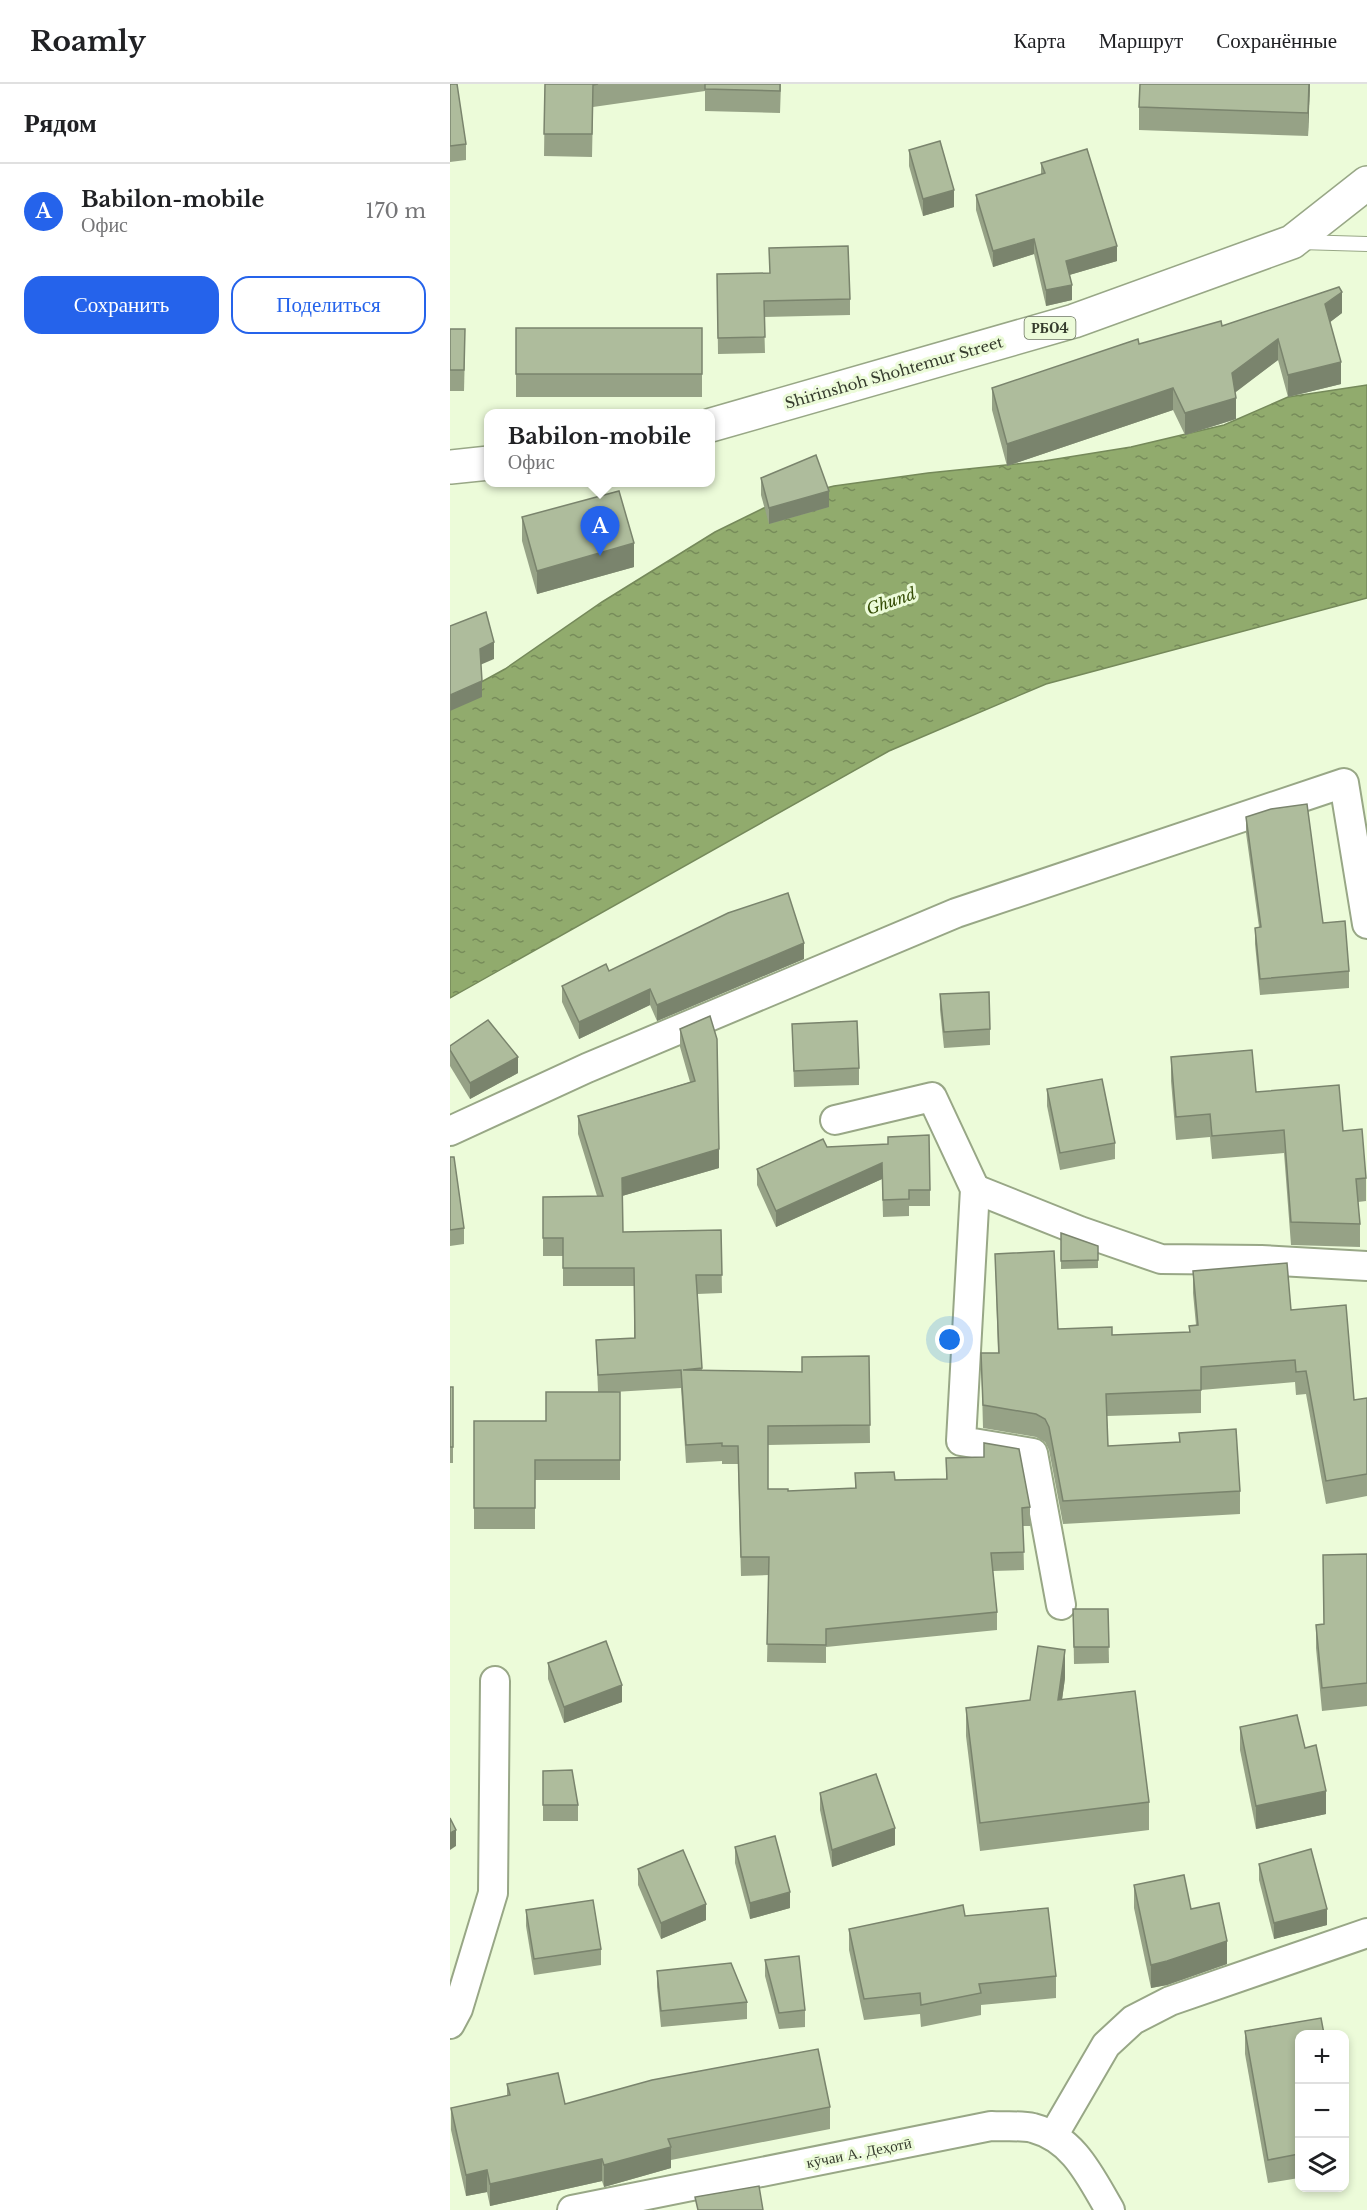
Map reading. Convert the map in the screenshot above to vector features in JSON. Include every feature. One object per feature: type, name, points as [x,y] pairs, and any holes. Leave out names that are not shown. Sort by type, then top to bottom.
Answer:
[{"type":"main road","name":"Shirinshoh Shohtemur Street","points":[[715,424],[1074,321],[1292,242],[1367,183]]},
{"type":"main road","points":[[450,467],[484,464]]},
{"type":"street","points":[[450,1131],[587,1068],[956,913],[1344,783],[1367,924]]},
{"type":"street","points":[[835,1120],[932,1097],[975,1189],[961,1441],[1033,1453],[1061,1605]]},
{"type":"street","points":[[975,1189],[1080,1231],[1161,1259],[1261,1260],[1367,1266]]},
{"type":"street","points":[[450,2024],[458,2009],[493,1893],[495,1681]]},
{"type":"street","points":[[1053,2136],[1106,2045],[1132,2020],[1170,2001],[1367,1933]]},
{"type":"street","name":"кӯчаи А. Деҳотӣ","points":[[572,2210],[991,2127],[1031,2128],[1053,2136],[1072,2150],[1110,2210]]},
{"type":"lane","points":[[1292,242],[1367,244]]},
{"type":"water","name":"Ghund","points":[[1367,385],[1367,598],[1046,684],[889,751],[450,998],[450,699],[505,669],[602,602],[715,532],[782,499],[834,486],[1044,461],[1131,447],[1224,425],[1288,397]]},
{"type":"building","points":[[450,84],[457,84],[466,144],[450,146]]},
{"type":"building","points":[[545,84],[598,84],[593,85],[592,134],[544,134]]},
{"type":"building","points":[[705,84],[780,84],[780,91],[705,89]]},
{"type":"building","points":[[1140,84],[1309,84],[1308,113],[1139,107]]},
{"type":"building","points":[[940,141],[954,190],[923,199],[909,150]]},
{"type":"building","points":[[1087,149],[1117,246],[1066,261],[1072,285],[1046,290],[1034,239],[993,251],[976,195],[1045,173],[1041,163]]},
{"type":"building","points":[[848,246],[850,299],[764,301],[765,337],[718,338],[717,274],[770,273],[769,248]]},
{"type":"building","points":[[1339,287],[1342,292],[1325,304],[1341,362],[1288,375],[1278,339],[1232,373],[1236,398],[1185,413],[1173,388],[1007,444],[992,388],[1138,339],[1139,344],[1221,321],[1222,326]]},
{"type":"building","points":[[516,328],[702,328],[702,374],[516,374]]},
{"type":"building","points":[[450,329],[465,329],[464,370],[450,370]]},
{"type":"building","points":[[816,455],[829,491],[769,508],[761,478]]},
{"type":"building","points":[[619,491],[634,543],[537,571],[522,517]]},
{"type":"building","points":[[486,612],[494,642],[480,649],[482,681],[450,695],[450,626]]},
{"type":"building","points":[[1307,804],[1323,923],[1345,921],[1349,971],[1260,979],[1255,928],[1261,927],[1246,817],[1271,809]]},
{"type":"building","points":[[788,893],[804,943],[657,1005],[650,989],[579,1022],[562,986],[606,964],[609,971],[728,913]]},
{"type":"building","points":[[989,992],[990,1029],[944,1032],[940,994]]},
{"type":"building","points":[[710,1016],[717,1039],[719,1149],[622,1178],[623,1232],[721,1230],[722,1275],[696,1275],[702,1368],[683,1370],[802,1372],[802,1357],[869,1356],[870,1425],[768,1426],[768,1489],[788,1489],[788,1491],[856,1488],[855,1473],[894,1472],[895,1480],[947,1479],[946,1458],[984,1457],[984,1443],[1019,1449],[1030,1507],[1022,1508],[1024,1552],[991,1553],[997,1612],[826,1629],[826,1645],[767,1644],[769,1557],[741,1557],[738,1446],[722,1446],[722,1443],[686,1445],[681,1370],[598,1375],[596,1340],[635,1338],[634,1268],[563,1268],[563,1238],[543,1238],[543,1197],[603,1196],[578,1116],[695,1081],[680,1029]]},
{"type":"building","points":[[488,1020],[518,1057],[470,1083],[450,1050],[450,1046]]},
{"type":"building","points":[[857,1021],[859,1068],[794,1071],[792,1024]]},
{"type":"building","points":[[1252,1050],[1256,1092],[1339,1085],[1343,1131],[1362,1129],[1366,1178],[1356,1179],[1360,1224],[1291,1222],[1284,1130],[1212,1136],[1210,1114],[1176,1117],[1171,1057]]},
{"type":"building","points":[[1102,1079],[1115,1143],[1060,1153],[1047,1089]]},
{"type":"building","points":[[929,1135],[930,1190],[909,1190],[909,1199],[883,1200],[882,1163],[776,1211],[757,1169],[823,1139],[827,1147],[888,1144],[888,1137]]},
{"type":"building","points":[[450,1157],[454,1157],[464,1228],[450,1230]]},
{"type":"building","points":[[1061,1233],[1098,1246],[1098,1260],[1061,1261]]},
{"type":"building","points":[[1054,1251],[1058,1329],[1112,1327],[1112,1335],[1190,1332],[1189,1326],[1198,1325],[1193,1271],[1287,1263],[1291,1310],[1346,1305],[1354,1400],[1367,1398],[1367,1474],[1326,1481],[1306,1371],[1296,1372],[1295,1360],[1201,1367],[1201,1390],[1106,1394],[1108,1446],[1180,1442],[1179,1433],[1236,1429],[1240,1491],[1063,1501],[1049,1427],[1045,1419],[1036,1414],[983,1405],[981,1353],[999,1353],[995,1254]]},
{"type":"building","points":[[450,1387],[453,1387],[453,1447],[450,1447]]},
{"type":"building","points":[[546,1392],[620,1392],[620,1460],[535,1460],[535,1508],[474,1508],[474,1421],[546,1421]]},
{"type":"building","points":[[1367,1554],[1367,1683],[1322,1688],[1316,1625],[1324,1624],[1323,1555]]},
{"type":"building","points":[[1073,1609],[1108,1609],[1109,1647],[1074,1647]]},
{"type":"building","points":[[606,1641],[622,1685],[564,1707],[548,1663]]},
{"type":"building","points":[[1038,1646],[1065,1650],[1058,1700],[1135,1691],[1149,1802],[980,1823],[966,1708],[1030,1700]]},
{"type":"building","points":[[1297,1715],[1305,1748],[1316,1745],[1326,1791],[1256,1806],[1240,1727]]},
{"type":"building","points":[[572,1770],[578,1805],[543,1805],[543,1771]]},
{"type":"building","points":[[876,1774],[895,1828],[832,1850],[820,1793]]},
{"type":"building","points":[[450,1818],[456,1830],[450,1833]]},
{"type":"building","points":[[775,1836],[790,1892],[750,1903],[735,1847]]},
{"type":"building","points":[[1311,1849],[1327,1909],[1274,1923],[1259,1864]]},
{"type":"building","points":[[683,1850],[706,1904],[661,1923],[638,1869]]},
{"type":"building","points":[[1184,1875],[1191,1909],[1219,1903],[1227,1941],[1151,1965],[1134,1885]]},
{"type":"building","points":[[593,1900],[601,1949],[534,1959],[526,1910]]},
{"type":"building","points":[[963,1905],[965,1916],[1048,1908],[1056,1976],[979,1984],[981,1993],[921,2005],[920,1993],[864,1999],[849,1929]]},
{"type":"building","points":[[799,1956],[805,2010],[779,2013],[765,1960]]},
{"type":"building","points":[[731,1963],[747,2002],[661,2011],[657,1971]]},
{"type":"building","points":[[1321,2018],[1323,2030],[1295,2030],[1295,2155],[1268,2160],[1245,2031]]},
{"type":"building","points":[[818,2049],[830,2107],[668,2139],[671,2147],[604,2165],[602,2159],[490,2184],[487,2170],[466,2175],[451,2108],[510,2095],[507,2084],[558,2073],[565,2104],[652,2080]]},
{"type":"building","points":[[759,2186],[763,2210],[698,2210],[695,2197]]},
{"type":"place","name":"Babilon-mobile","points":[[600,556]]}]
